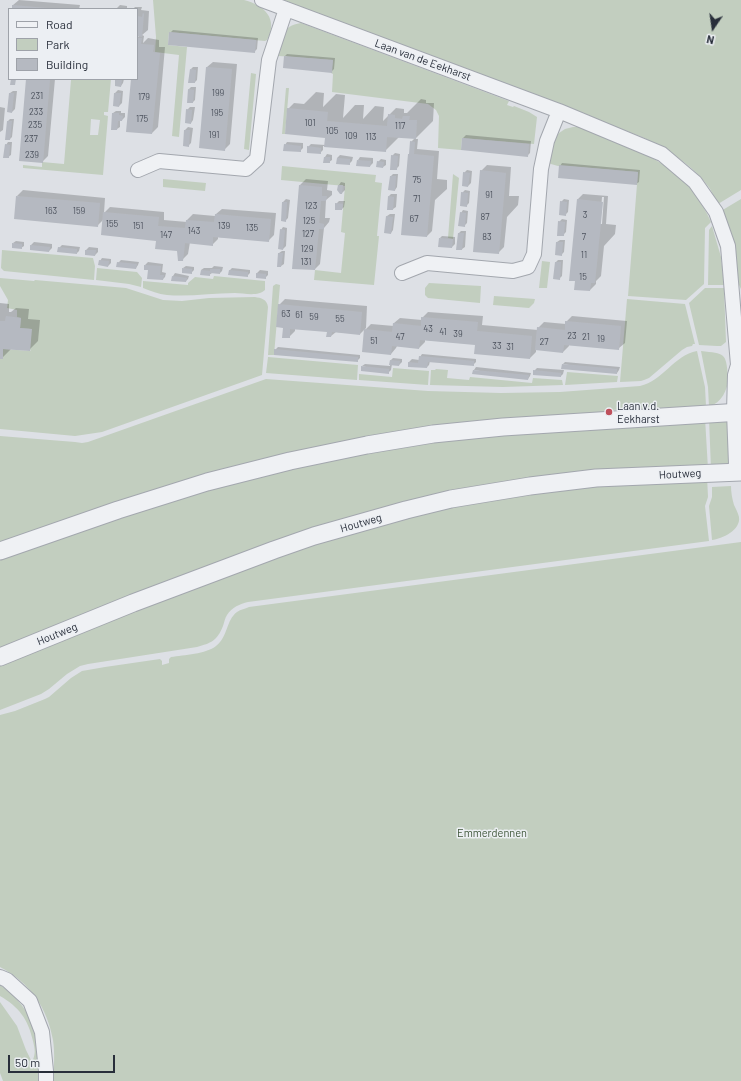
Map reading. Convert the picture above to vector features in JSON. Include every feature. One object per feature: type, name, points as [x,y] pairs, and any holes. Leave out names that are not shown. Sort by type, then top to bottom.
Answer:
[{"type":"street","name":"Laan van de Eekharst","points":[[262,0],[559,111],[662,154],[695,182],[716,212],[728,246],[740,368],[735,375],[737,412],[736,464],[738,472]]},
{"type":"street","points":[[138,170],[159,161],[246,169],[257,159],[269,60],[286,9]]},
{"type":"street","points":[[402,273],[427,263],[512,271],[528,267],[534,254],[541,169],[547,141],[559,111]]},
{"type":"street","points":[[0,551],[118,510],[207,482],[290,461],[367,445],[433,434],[503,427],[737,412]]},
{"type":"street","name":"Houtweg","points":[[0,657],[133,603],[274,550],[314,536],[413,508],[451,499],[530,486],[596,478],[738,472]]},
{"type":"street","points":[[0,977],[7,980],[30,1001],[42,1032],[46,1081]]},
{"type":"green space","points":[[153,0],[244,0],[258,5],[268,14],[270,19],[270,32],[267,40],[265,41],[169,32],[168,45],[187,47],[179,137],[172,136],[179,55],[155,52],[156,37]]},
{"type":"green space","points":[[282,0],[741,0],[741,190],[718,204],[709,187],[694,170],[668,151],[642,137],[473,71]]},
{"type":"green space","points":[[301,23],[509,101],[507,105],[529,112],[537,117],[534,144],[462,138],[461,150],[438,148],[439,116],[436,110],[428,104],[332,92],[333,74],[331,73],[333,60],[279,56],[277,54],[286,30],[294,24]]},
{"type":"green space","points":[[251,73],[256,74],[249,150],[244,149]]},
{"type":"green space","points":[[71,80],[111,80],[108,112],[104,112],[104,115],[108,116],[103,175],[23,168],[23,165],[42,167],[42,162],[64,164]],"holes":[[[91,119],[100,120],[98,135],[90,135]]]},
{"type":"green space","points":[[286,88],[289,88],[285,134],[282,134]]},
{"type":"green space","points":[[579,127],[609,138],[655,160],[682,179],[698,198],[711,222],[705,228],[704,284],[686,300],[628,296],[638,172],[558,166],[549,163],[548,157],[556,137],[565,129]]},
{"type":"green space","points":[[282,166],[376,175],[375,182],[382,183],[374,285],[314,280],[315,270],[341,273],[345,233],[341,232],[345,186],[281,180]]},
{"type":"green space","points":[[453,174],[459,178],[453,239],[448,238]]},
{"type":"green space","points":[[163,179],[206,183],[205,191],[163,187]]},
{"type":"green space","points":[[741,199],[741,289],[739,285],[735,256],[721,211]]},
{"type":"green space","points":[[712,226],[721,257],[724,285],[708,285],[709,230]]},
{"type":"green space","points":[[2,250],[93,258],[95,266],[94,280],[4,271],[1,268]]},
{"type":"green space","points":[[542,261],[550,262],[547,288],[539,288]]},
{"type":"green space","points":[[97,268],[137,272],[142,278],[141,287],[96,280]]},
{"type":"green space","points":[[214,276],[265,281],[265,290],[255,294],[235,293],[167,295],[143,288],[143,281],[188,285],[188,283],[195,277],[213,279]]},
{"type":"green space","points":[[0,278],[126,288],[163,300],[182,301],[209,298],[261,298],[266,302],[268,307],[262,375],[102,432],[75,436],[0,429],[0,359],[3,359],[3,349],[31,351],[31,329],[20,328],[21,318],[17,317],[17,310],[7,308],[8,300],[0,286]]},
{"type":"green space","points":[[429,283],[481,286],[480,303],[428,298],[425,295],[425,288]]},
{"type":"green space","points":[[276,284],[280,285],[274,355],[268,355],[273,286]]},
{"type":"green space","points":[[705,288],[724,288],[726,342],[721,346],[699,345],[689,303]]},
{"type":"green space","points":[[494,296],[535,299],[534,303],[529,308],[493,305]]},
{"type":"green space","points":[[627,299],[685,304],[695,344],[682,350],[649,378],[641,381],[620,382]]},
{"type":"green space","points":[[697,351],[705,387],[706,406],[610,410],[610,413],[431,427],[0,544],[0,436],[82,443],[88,442],[266,379],[428,391],[501,393],[560,392],[640,386],[655,379],[682,357]]},
{"type":"green space","points":[[701,351],[720,354],[723,356],[729,377],[727,387],[721,399],[709,407],[708,387]]},
{"type":"green space","points":[[268,357],[358,365],[357,380],[266,373]]},
{"type":"green space","points":[[393,368],[429,371],[428,385],[359,380],[359,374],[392,377]]},
{"type":"green space","points":[[431,370],[448,370],[447,378],[469,380],[470,377],[532,383],[533,378],[562,380],[563,385],[503,387],[430,385]]},
{"type":"green space","points":[[567,372],[618,376],[617,382],[565,385]]},
{"type":"green space","points":[[705,418],[708,469],[476,491],[0,650],[0,559],[135,513],[299,465],[427,442]]},
{"type":"green space","points":[[709,418],[726,420],[729,426],[730,461],[728,464],[711,469]]},
{"type":"green space","points":[[707,476],[708,497],[705,506],[709,541],[248,602],[236,606],[229,612],[218,635],[210,643],[197,647],[80,666],[41,694],[0,710],[0,665],[251,564],[396,517],[532,489]]},
{"type":"green space","points":[[731,486],[731,493],[739,516],[739,522],[730,533],[721,538],[712,540],[709,506],[712,497],[712,487]]},
{"type":"green space","name":"Emmerdennen","points":[[741,542],[741,1081],[53,1081],[54,1045],[50,1028],[42,1007],[28,988],[11,973],[0,967],[0,715],[15,711],[49,697],[71,678],[82,671],[160,659],[162,661],[162,665],[169,663],[169,659],[171,657],[195,654],[212,649],[223,638],[233,615],[238,611],[249,607]]},
{"type":"green space","points":[[0,985],[21,1005],[33,1027],[38,1052],[38,1081],[3,1081],[0,1073],[0,1002],[17,1026],[32,1062],[35,1052],[31,1033],[22,1014],[7,1000],[0,996]]},
{"type":"building","points":[[12,5],[47,8],[12,8]]},
{"type":"building","points":[[143,13],[142,37],[138,36],[138,16],[142,17]]},
{"type":"building","points":[[169,32],[256,40],[255,53],[168,45]]},
{"type":"building","points":[[138,38],[142,38],[141,44],[154,45],[153,52],[160,53],[152,134],[126,132],[131,80],[138,80]]},
{"type":"building","points":[[284,56],[333,60],[332,73],[283,68]]},
{"type":"building","points":[[206,67],[232,69],[225,151],[199,148]]},
{"type":"building","points":[[190,69],[196,70],[195,83],[188,83]]},
{"type":"building","points":[[11,80],[16,80],[15,85],[10,85]]},
{"type":"building","points":[[26,80],[50,80],[43,163],[19,161]]},
{"type":"building","points":[[115,80],[122,80],[121,87],[115,86]]},
{"type":"building","points":[[188,89],[194,90],[193,103],[187,103]]},
{"type":"building","points":[[9,93],[14,93],[12,113],[7,112]]},
{"type":"building","points":[[114,93],[121,93],[119,107],[113,106]]},
{"type":"building","points":[[287,108],[328,112],[327,121],[387,126],[388,114],[395,115],[395,118],[402,119],[403,116],[410,116],[409,120],[417,120],[416,139],[387,137],[386,152],[324,147],[325,138],[285,134]]},
{"type":"building","points":[[186,109],[192,110],[191,124],[185,123]]},
{"type":"building","points":[[112,113],[119,113],[119,115],[123,116],[122,121],[118,121],[117,130],[111,130]]},
{"type":"building","points":[[7,121],[12,121],[10,140],[5,140]]},
{"type":"building","points":[[184,130],[190,130],[189,147],[183,146]]},
{"type":"building","points":[[462,138],[529,144],[528,157],[461,150]]},
{"type":"building","points":[[410,141],[415,142],[414,154],[434,156],[427,237],[401,235]]},
{"type":"building","points":[[5,144],[10,145],[9,158],[3,158]]},
{"type":"building","points":[[284,144],[301,146],[301,152],[283,151]]},
{"type":"building","points":[[307,146],[321,148],[321,154],[307,153]]},
{"type":"building","points":[[391,155],[398,156],[397,170],[390,170]]},
{"type":"building","points":[[324,157],[330,157],[330,163],[323,163]]},
{"type":"building","points":[[337,158],[350,159],[350,165],[336,164]]},
{"type":"building","points":[[357,160],[371,161],[370,167],[356,166]]},
{"type":"building","points":[[377,161],[384,162],[383,168],[376,167]]},
{"type":"building","points":[[559,165],[638,172],[637,185],[558,178]]},
{"type":"building","points":[[480,170],[506,173],[499,254],[473,252]]},
{"type":"building","points":[[463,172],[470,173],[468,187],[462,186]]},
{"type":"building","points":[[390,176],[396,176],[395,191],[388,190]]},
{"type":"building","points":[[299,185],[322,187],[322,196],[327,196],[326,201],[321,201],[319,223],[324,224],[324,229],[319,229],[315,270],[292,269]]},
{"type":"building","points":[[338,185],[343,185],[342,194],[340,194],[337,190]]},
{"type":"building","points":[[461,192],[468,193],[467,207],[460,206]]},
{"type":"building","points":[[16,196],[100,203],[98,227],[14,219]]},
{"type":"building","points":[[388,196],[394,197],[393,210],[387,210]]},
{"type":"building","points":[[577,199],[603,202],[595,283],[591,283],[590,291],[574,290],[575,281],[569,281]]},
{"type":"building","points":[[560,201],[567,202],[566,216],[559,215]]},
{"type":"building","points":[[282,202],[287,202],[286,222],[281,221]]},
{"type":"building","points":[[335,203],[343,204],[342,210],[335,210]]},
{"type":"building","points":[[103,212],[159,217],[158,226],[185,228],[186,220],[214,222],[215,214],[271,219],[269,242],[213,237],[213,246],[185,243],[183,261],[178,261],[177,251],[155,249],[156,241],[101,235]]},
{"type":"building","points":[[460,212],[466,213],[465,227],[458,226]]},
{"type":"building","points":[[386,216],[393,217],[391,234],[384,233]]},
{"type":"building","points":[[558,221],[565,222],[564,236],[557,236]]},
{"type":"building","points":[[280,229],[285,230],[283,250],[278,249]]},
{"type":"building","points":[[458,233],[464,233],[462,250],[456,250]]},
{"type":"building","points":[[439,238],[453,239],[452,248],[438,247]]},
{"type":"building","points":[[556,242],[563,242],[562,256],[555,255]]},
{"type":"building","points":[[12,243],[22,244],[22,249],[12,248]]},
{"type":"building","points":[[30,245],[50,247],[49,252],[30,250]]},
{"type":"building","points":[[58,247],[77,249],[77,254],[57,252]]},
{"type":"building","points":[[85,250],[96,250],[95,256],[85,255]]},
{"type":"building","points":[[278,253],[283,253],[281,267],[277,267]]},
{"type":"building","points":[[99,260],[109,261],[108,267],[98,265]]},
{"type":"building","points":[[117,262],[137,264],[136,269],[116,267]]},
{"type":"building","points":[[555,262],[561,262],[560,280],[553,279]]},
{"type":"building","points":[[144,265],[161,266],[160,275],[164,275],[163,280],[147,279],[148,270],[144,270]]},
{"type":"building","points":[[182,268],[192,269],[192,274],[182,273]]},
{"type":"building","points":[[210,269],[220,269],[220,274],[210,273],[210,276],[200,275],[201,270],[210,271]]},
{"type":"building","points":[[229,270],[248,272],[248,277],[228,275]]},
{"type":"building","points":[[256,273],[266,274],[266,279],[256,278]]},
{"type":"building","points":[[172,276],[187,278],[186,282],[171,281]]},
{"type":"building","points":[[278,304],[362,312],[360,335],[332,332],[331,337],[326,337],[327,332],[290,329],[290,338],[282,338],[283,328],[276,327]]},
{"type":"building","points":[[6,316],[21,318],[20,328],[32,329],[30,351],[3,349],[3,359],[0,359],[0,321],[5,321]]},
{"type":"building","points":[[421,317],[478,322],[477,331],[532,336],[530,359],[474,354],[475,345],[420,340],[419,349],[392,346],[391,355],[362,352],[364,329],[392,332],[393,323],[421,326]]},
{"type":"building","points":[[565,321],[621,326],[619,350],[564,345],[563,353],[535,350],[537,327],[565,330]]},
{"type":"building","points":[[274,349],[358,357],[358,362],[274,355]]},
{"type":"building","points":[[419,356],[474,361],[474,366],[428,362],[427,368],[408,367],[408,362],[418,363]]},
{"type":"building","points":[[390,360],[400,361],[399,366],[389,365]]},
{"type":"building","points":[[562,364],[617,369],[617,374],[561,369]]},
{"type":"building","points":[[361,366],[389,369],[389,374],[361,371]]},
{"type":"building","points":[[473,370],[529,375],[528,380],[472,374]]},
{"type":"building","points":[[533,370],[561,373],[561,377],[533,375]]},
{"type":"place","name":"Laan v.d. Eekharst","points":[[609,412]]}]
